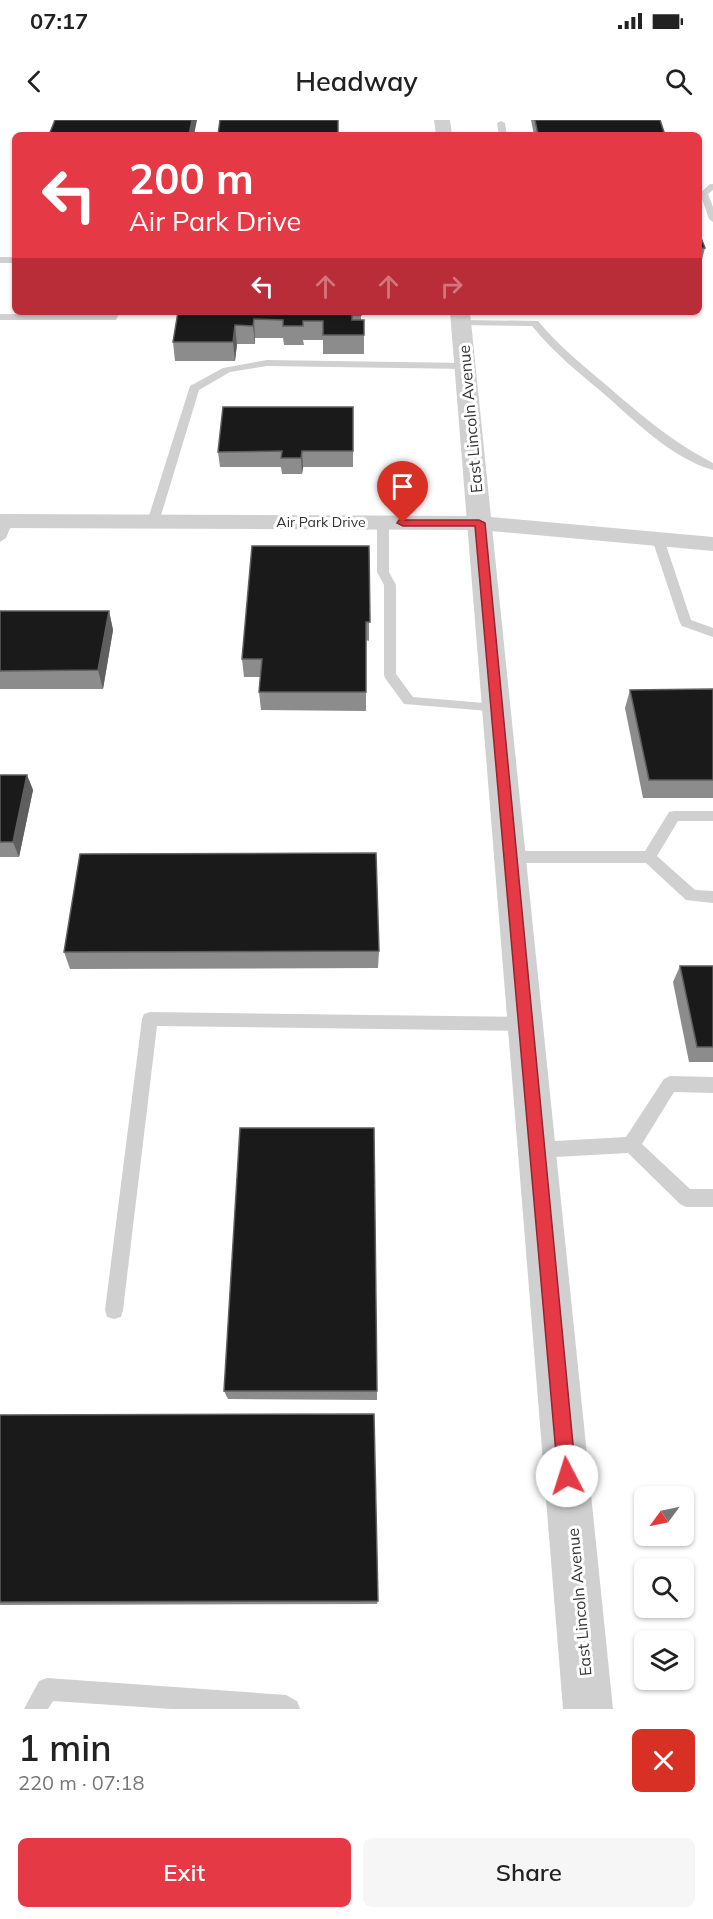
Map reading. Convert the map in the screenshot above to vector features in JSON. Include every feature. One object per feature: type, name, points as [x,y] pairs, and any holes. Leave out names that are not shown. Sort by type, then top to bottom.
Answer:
[{"type":"street","name":"East Lincoln Avenue","points":[[461,318],[588,1709]]},
{"type":"street","name":"Air Park Drive","points":[[2,527],[153,522],[479,523],[713,544]]},
{"type":"lane","points":[[501,123],[502,132]]},
{"type":"lane","points":[[713,186],[704,193],[713,219]]},
{"type":"lane","points":[[0,317],[113,318],[114,315]]},
{"type":"lane","points":[[461,318],[535,323],[552,344],[631,412],[675,447],[713,467]]},
{"type":"lane","points":[[153,522],[194,388],[227,370],[267,363],[465,366]]},
{"type":"lane","points":[[383,523],[383,572],[390,585],[390,675],[409,701],[496,709]]},
{"type":"lane","points":[[658,539],[686,623],[713,633]]},
{"type":"lane","points":[[649,857],[674,816],[713,816]]},
{"type":"lane","points":[[510,856],[649,857],[691,896],[713,897]]},
{"type":"lane","points":[[114,1310],[150,1019],[525,1024]]},
{"type":"lane","points":[[631,1145],[670,1084],[713,1085]]},
{"type":"lane","points":[[537,1150],[631,1145],[686,1198],[713,1198]]},
{"type":"lane","points":[[35,1709],[47,1689],[286,1706],[289,1709]]},
{"type":"building","points":[[55,120],[192,120],[190,132],[50,132]]},
{"type":"building","points":[[220,120],[338,120],[338,132],[218,132]]},
{"type":"building","points":[[535,120],[660,120],[664,132],[537,132]]},
{"type":"building","points":[[178,315],[352,315],[352,320],[364,320],[364,335],[323,335],[323,321],[303,321],[303,326],[283,326],[283,320],[254,319],[253,326],[235,325],[233,342],[173,342]]},
{"type":"building","points":[[223,407],[353,407],[353,451],[302,451],[301,458],[281,458],[282,451],[218,452]]},
{"type":"building","points":[[252,546],[369,546],[370,622],[366,622],[366,692],[259,692],[262,659],[242,659]]},
{"type":"building","points":[[0,611],[109,611],[98,670],[0,671]]},
{"type":"building","points":[[713,689],[713,780],[649,780],[630,690]]},
{"type":"building","points":[[0,775],[27,775],[13,842],[0,842]]},
{"type":"building","points":[[376,853],[379,951],[64,952],[80,854]]},
{"type":"building","points":[[680,966],[713,966],[713,1047],[697,1047]]},
{"type":"building","points":[[240,1128],[374,1128],[377,1391],[224,1391]]},
{"type":"building","points":[[374,1414],[378,1601],[0,1602],[0,1415]]},
{"type":"route","points":[[403,523],[479,523],[567,1476]]}]
